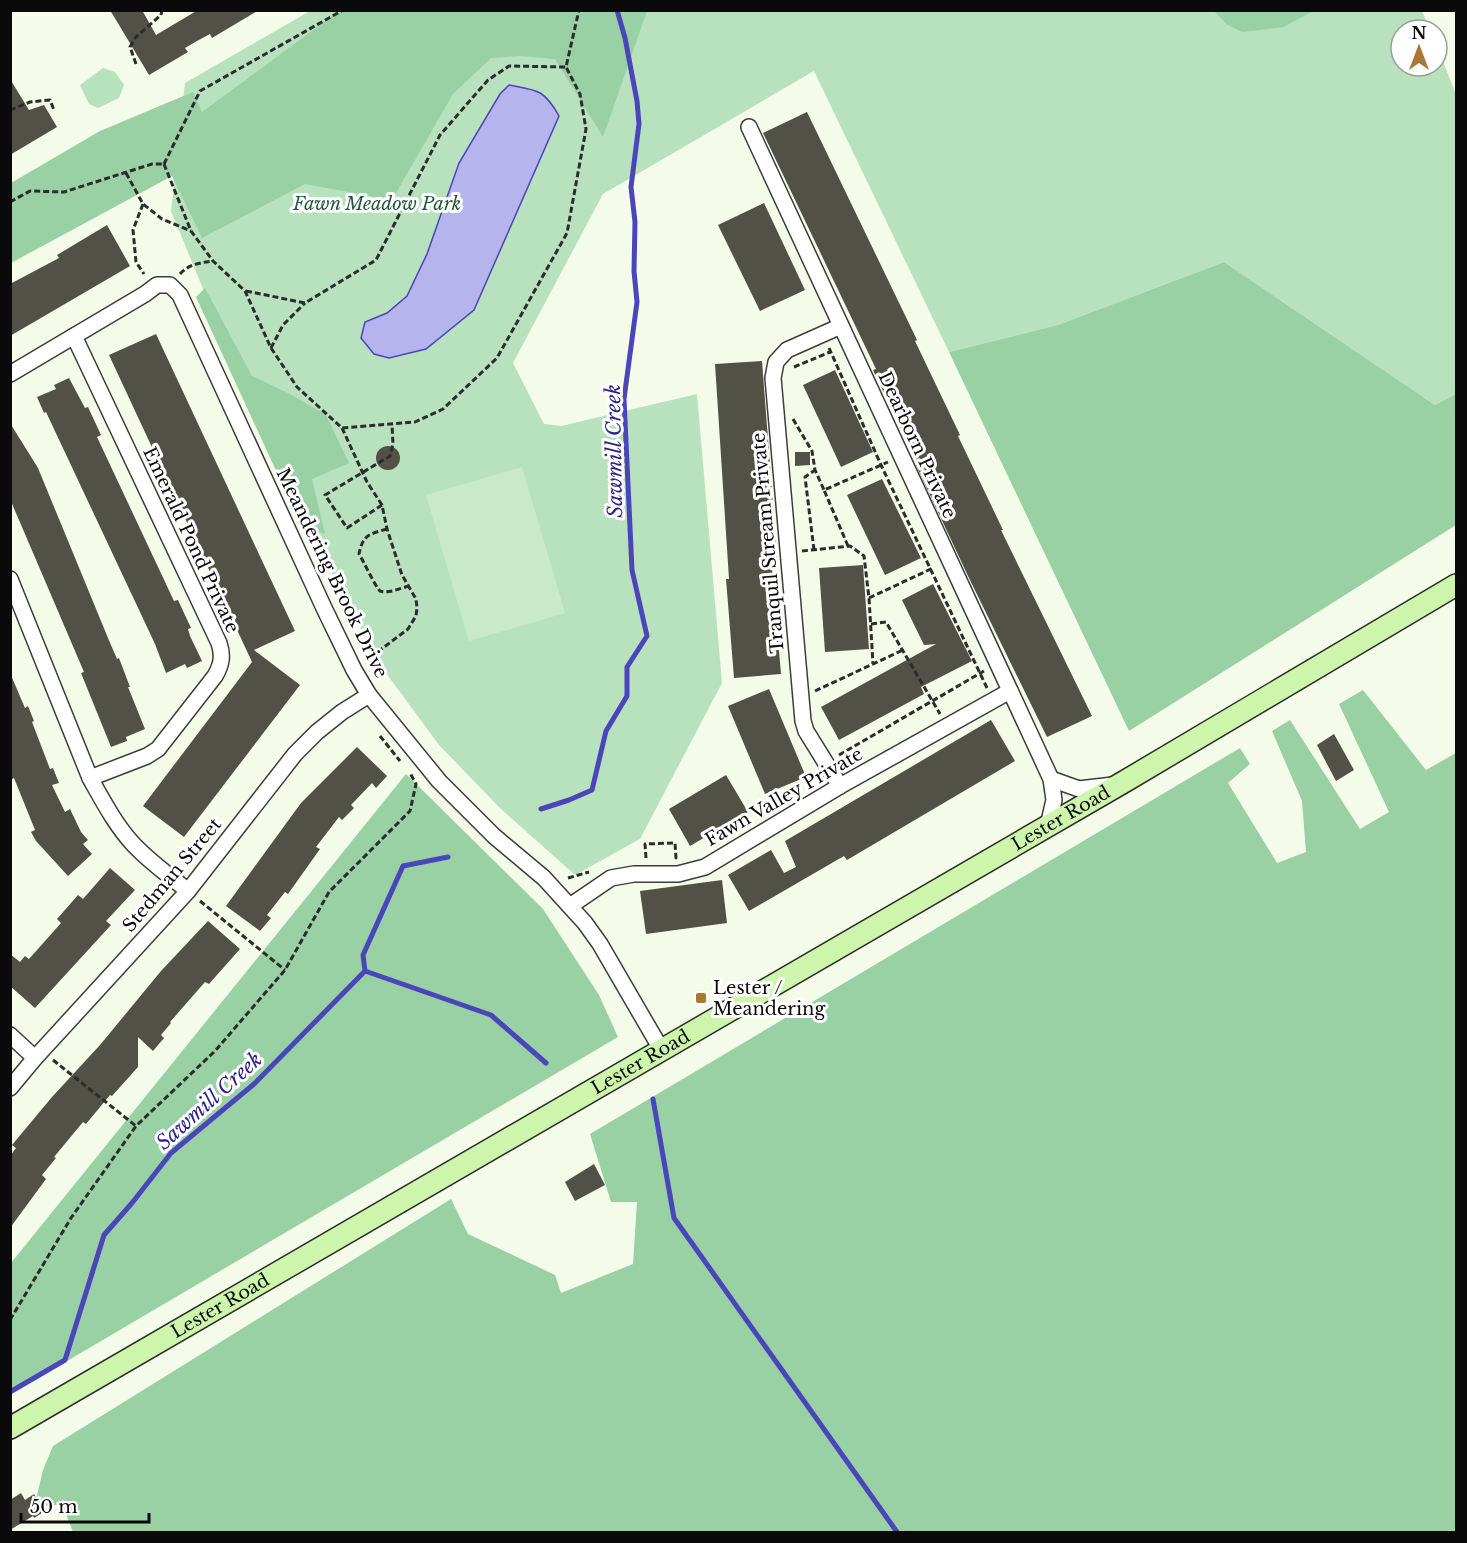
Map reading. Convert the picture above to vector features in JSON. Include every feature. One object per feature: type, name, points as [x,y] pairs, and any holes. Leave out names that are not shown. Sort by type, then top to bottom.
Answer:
[{"type":"main road","name":"Lester Road","points":[[10,1428],[1122,783],[1456,585]]},
{"type":"street","name":"Dearborn Private","points":[[749,128],[1051,779],[1054,800],[1048,826]]},
{"type":"street","points":[[10,374],[157,285],[170,285]]},
{"type":"street","name":"Meandering Brook Drive","points":[[170,285],[180,295],[324,609],[354,670],[369,694],[447,790],[494,836],[544,879],[570,906],[600,944],[661,1049]]},
{"type":"street","name":"Tranquil Stream Private","points":[[840,786],[806,731],[801,698],[773,378],[776,362],[787,350],[841,326]]},
{"type":"street","name":"Emerald Pond Private","points":[[74,336],[219,643],[222,658],[215,676],[158,749],[147,756],[90,778]]},
{"type":"street","points":[[10,579],[90,778],[114,820],[134,845],[188,891]]},
{"type":"street","name":"Fawn Valley Private","points":[[570,906],[611,879],[634,874],[678,874],[705,867],[840,786],[1010,691]]},
{"type":"street","name":"Stedman Street","points":[[10,1088],[188,891],[295,754],[317,732],[369,694]]},
{"type":"street","points":[[1051,779],[1079,789],[1122,783]]},
{"type":"street","points":[[10,1035],[38,1055]]},
{"type":"path","points":[[136,64],[130,47],[136,37],[161,15],[162,10]]},
{"type":"path","points":[[343,10],[200,91],[164,164],[192,231],[213,261],[245,291],[271,348],[297,387],[342,428],[367,482],[382,505],[402,575],[416,598],[416,616],[408,629],[354,670]]},
{"type":"path","points":[[342,428],[415,422],[443,409],[497,358],[567,233],[586,129],[580,94],[566,67],[579,10]]},
{"type":"path","points":[[271,348],[284,325],[305,303],[376,260],[440,135],[488,80],[509,66],[566,67]]},
{"type":"path","points":[[10,110],[30,102],[50,100],[54,110]]},
{"type":"path","points":[[10,202],[30,191],[64,192],[152,165],[164,164]]},
{"type":"path","points":[[125,173],[143,204],[162,219],[192,231]]},
{"type":"path","points":[[143,204],[133,230],[136,262],[153,289]]},
{"type":"path","points":[[170,285],[186,267],[213,261]]},
{"type":"path","points":[[245,291],[305,303]]},
{"type":"path","points":[[823,334],[881,465],[993,700]]},
{"type":"path","points":[[793,367],[830,352]]},
{"type":"path","points":[[789,412],[812,451],[815,470],[848,546]]},
{"type":"path","points":[[382,505],[347,528],[325,495],[390,456],[393,444],[392,425]]},
{"type":"path","points":[[824,490],[901,456]]},
{"type":"path","points":[[814,550],[805,477],[815,470]]},
{"type":"path","points":[[387,529],[367,536],[361,543],[359,554],[369,569],[375,586],[381,591],[409,586]]},
{"type":"path","points":[[789,552],[850,546],[864,556],[873,664]]},
{"type":"path","points":[[869,598],[950,561]]},
{"type":"path","points":[[871,624],[886,622],[946,726]]},
{"type":"path","points":[[801,698],[903,650]]},
{"type":"path","points":[[827,766],[836,757],[997,664]]},
{"type":"path","points":[[10,1320],[71,1218],[136,1126],[215,1050],[285,970],[329,892],[410,811],[416,784],[412,775],[379,735]]},
{"type":"path","points":[[637,859],[646,858],[645,844],[675,843],[676,858],[683,856]]},
{"type":"path","points":[[568,878],[581,876],[591,871]]},
{"type":"path","points":[[188,891],[285,970]]},
{"type":"path","points":[[38,1055],[136,1126]]},
{"type":"green space","name":"Fawn Meadow Park","points":[[1214,10],[1226,24],[1284,27],[1314,11],[1422,11],[1425,18],[1389,18],[1389,78],[1449,77],[1456,94],[1456,394],[1435,405],[1224,262],[1058,325],[949,352],[814,71],[603,194],[513,363],[544,424],[561,426],[697,394],[722,683],[640,839],[575,875],[500,808],[439,745],[386,673],[343,597],[234,364],[171,211],[185,83],[310,11]]},
{"type":"green space","points":[[339,11],[647,11],[603,137],[555,59],[520,56],[491,58],[453,94],[392,200],[305,184],[202,238],[172,176],[11,263],[11,183],[100,131],[193,92],[202,112]]},
{"type":"green space","points":[[1214,11],[1314,11],[1284,27],[1242,32],[1226,24]]},
{"type":"green space","points":[[103,68],[115,72],[124,85],[119,98],[98,108],[89,104],[80,85]]},
{"type":"green space","points":[[1224,262],[1435,405],[1456,394],[1456,525],[1129,731],[949,352],[1058,325]]},
{"type":"green space","points":[[205,288],[252,376],[326,415],[349,463],[312,479],[325,534],[302,527],[196,297]]},
{"type":"green space","points":[[522,467],[565,613],[469,641],[426,495]]},
{"type":"green space","points":[[1363,690],[1426,770],[1456,753],[1456,1532],[73,1532],[62,1504],[34,1508],[43,1470],[53,1446],[451,1199],[468,1234],[555,1275],[561,1293],[633,1264],[637,1202],[611,1202],[590,1134],[1240,748],[1250,764],[1228,783],[1277,863],[1306,852],[1302,801],[1272,731],[1290,720],[1360,829],[1389,812],[1339,704]]},
{"type":"green space","points":[[406,774],[543,909],[599,995],[618,1037],[11,1394],[11,1263]]},
{"type":"water","points":[[509,85],[539,92],[549,100],[559,116],[474,310],[426,349],[389,358],[374,354],[361,338],[365,322],[387,313],[407,296],[427,254],[459,163],[500,94]]},
{"type":"building","points":[[110,10],[142,10],[156,35],[198,10],[259,10],[212,38],[210,34],[185,48],[188,52],[149,75]]},
{"type":"building","points":[[10,79],[29,110],[44,105],[57,127],[10,155]]},
{"type":"building","points":[[807,112],[917,340],[915,341],[960,435],[958,436],[1003,530],[1001,530],[1092,716],[1047,737],[968,576],[873,370],[876,369],[763,133]]},
{"type":"building","points":[[764,203],[805,290],[760,311],[718,225]]},
{"type":"building","points":[[107,225],[130,266],[10,336],[10,284],[59,258],[57,255]]},
{"type":"building","points":[[156,334],[295,631],[254,650],[300,685],[184,837],[143,806],[252,662],[109,355]]},
{"type":"building","points":[[762,361],[777,557],[771,557],[781,674],[734,678],[726,579],[729,579],[715,364]]},
{"type":"building","points":[[835,370],[873,452],[841,467],[803,385]]},
{"type":"building","points":[[69,378],[85,408],[88,407],[101,435],[97,437],[174,601],[178,600],[191,628],[188,629],[190,636],[202,661],[187,668],[185,664],[166,673],[155,644],[37,397],[56,389],[54,385]]},
{"type":"building","points":[[10,423],[38,468],[108,638],[117,659],[119,658],[145,729],[126,737],[127,741],[111,747],[81,673],[84,672],[10,499]]},
{"type":"building","points":[[388,446],[397,449],[400,458],[397,467],[388,470],[379,467],[376,458],[379,449]]},
{"type":"building","points":[[795,452],[810,452],[810,465],[795,466]]},
{"type":"building","points":[[882,479],[921,558],[885,575],[847,495]]},
{"type":"building","points":[[863,565],[869,649],[825,652],[819,568]]},
{"type":"building","points":[[933,584],[972,661],[921,687],[924,694],[839,740],[821,707],[936,644],[924,645],[902,600]]},
{"type":"building","points":[[10,673],[25,708],[28,706],[50,769],[53,768],[59,783],[52,785],[65,812],[70,809],[81,832],[88,840],[83,844],[92,854],[68,876],[36,841],[31,832],[35,830],[14,778],[10,780]]},
{"type":"building","points":[[769,689],[806,777],[765,794],[728,706]]},
{"type":"building","points":[[991,720],[1015,761],[847,860],[844,856],[749,911],[728,875],[771,850],[784,873],[796,867],[785,841]]},
{"type":"building","points":[[1334,734],[1354,770],[1336,781],[1317,745]]},
{"type":"building","points":[[357,747],[387,776],[376,788],[372,783],[351,805],[354,808],[342,820],[339,817],[316,847],[320,849],[288,894],[285,892],[267,915],[271,918],[260,931],[226,906],[301,803]]},
{"type":"building","points":[[726,775],[748,812],[690,846],[669,809]]},
{"type":"building","points":[[110,868],[135,890],[106,921],[111,925],[35,1008],[10,986],[10,954],[20,962],[25,956],[29,959],[61,923],[57,919],[78,895],[83,899]]},
{"type":"building","points":[[722,880],[727,923],[646,934],[640,891]]},
{"type":"building","points":[[208,921],[240,949],[209,984],[205,982],[170,1022],[161,1035],[164,1038],[153,1051],[138,1037],[138,1067],[112,1096],[110,1095],[86,1124],[83,1122],[54,1157],[56,1158],[42,1175],[46,1179],[10,1228],[10,1156],[16,1148],[12,1145],[161,971]]},
{"type":"building","points":[[594,1164],[605,1185],[575,1201],[565,1182]]},
{"type":"building","points":[[21,1493],[25,1500],[34,1494],[45,1511],[10,1530],[10,1500]]},
{"type":"waterway","name":"Sawmill Creek","points":[[541,809],[592,790],[606,731],[627,696],[627,667],[647,636],[632,570],[624,399],[637,302],[634,271],[635,222],[631,187],[639,124],[625,38],[617,10]]},
{"type":"waterway","name":"Sawmill Creek","points":[[10,1392],[65,1360],[104,1235],[171,1153],[254,1084],[365,971],[363,955],[403,866],[448,857]]},
{"type":"waterway","points":[[365,971],[491,1015],[546,1063]]},
{"type":"waterway","points":[[653,1099],[674,1218],[897,1532]]},
{"type":"place","name":"Lester / Meandering","points":[[701,998]]}]
